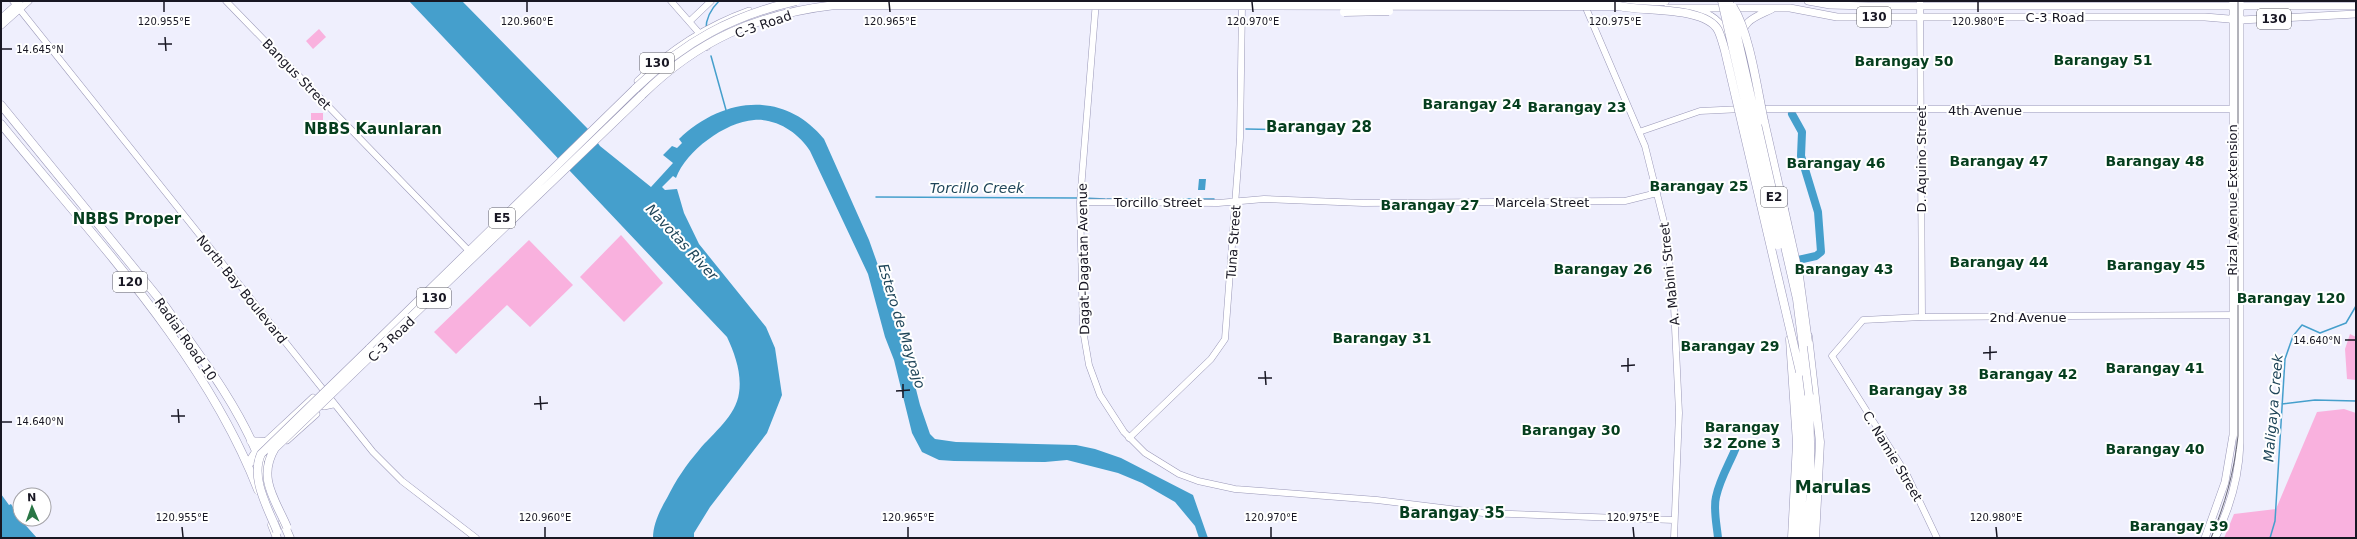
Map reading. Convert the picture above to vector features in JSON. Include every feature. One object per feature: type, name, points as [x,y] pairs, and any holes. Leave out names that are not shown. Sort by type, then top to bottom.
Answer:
[{"type":"highway","name":"E5","points":[[278,536],[258,475],[260,457],[274,439],[661,64],[688,44],[724,24],[747,14],[796,1]]},
{"type":"highway","points":[[1618,6],[1665,1]]},
{"type":"highway","name":"E2","points":[[1721,3],[1785,278],[1800,372],[1805,443],[1800,538]]},
{"type":"highway","points":[[1731,3],[1740,17],[1744,32],[1799,276],[1808,343],[1812,537]]},
{"type":"highway","name":"E5","points":[[291,538],[267,479],[267,465],[275,448],[667,70],[692,53],[747,24],[776,14],[808,8],[859,4],[1618,6]]},
{"type":"highway","points":[[1344,12],[1459,6]]},
{"type":"highway","points":[[1618,6],[1634,10],[1688,13],[1711,23],[1718,30],[1725,51],[1800,372]]},
{"type":"highway","name":"Radial Road 10","points":[[1,105],[164,306],[220,387],[256,451],[264,478],[291,538]]},
{"type":"highway","points":[[1744,109],[1772,231],[1788,317],[1797,443],[1795,511],[1792,538]]},
{"type":"highway","points":[[1756,109],[1810,348],[1820,442],[1812,537]]},
{"type":"highway","name":"Radial Road 10","points":[[1,124],[155,312],[222,415],[248,463],[278,536]]},
{"type":"highway","points":[[24,152],[36,148]]},
{"type":"highway","points":[[251,441],[266,442]]},
{"type":"highway","points":[[264,478],[266,461],[270,453]]},
{"type":"main road","name":"C-3 Road","points":[[248,463],[256,451],[468,250],[652,67],[675,49],[722,21],[783,1]]},
{"type":"main road","name":"C-3 Road","points":[[1808,1],[1836,5],[2231,4]]},
{"type":"main road","name":"C-3 Road","points":[[332,402],[569,168],[665,76],[686,58],[750,26],[794,13],[834,7],[1094,3],[1242,6],[1584,4],[1680,8],[1731,3],[1752,4],[1837,17],[2205,17],[2229,19]]},
{"type":"main road","points":[[1721,3],[1744,109]]},
{"type":"main road","points":[[1731,3],[1742,41],[1756,109]]},
{"type":"main road","name":"Rizal Avenue Extension","points":[[2231,4],[2237,315]]},
{"type":"main road","name":"Rizal Avenue Extension","points":[[2215,538],[2227,511],[2235,483],[2240,452],[2237,413],[2237,315],[2241,4]]},
{"type":"main road","name":"130","points":[[2241,4],[2356,6]]},
{"type":"main road","points":[[1680,8],[1709,14],[1717,20],[1727,35]]},
{"type":"main road","points":[[1742,41],[1742,28],[1748,21],[1776,8]]},
{"type":"main road","points":[[743,13],[750,26]]},
{"type":"main road","name":"130","points":[[2241,20],[2356,14]]},
{"type":"main road","points":[[248,463],[259,461],[297,433],[324,406],[332,402]]},
{"type":"main road","name":"Rizal Avenue Extension","points":[[2205,538],[2230,467],[2237,413]]},
{"type":"street","points":[[1,18],[17,4],[29,1]]},
{"type":"street","name":"Bangus Street","points":[[226,1],[468,250]]},
{"type":"street","points":[[671,1],[690,21],[700,34],[707,47]]},
{"type":"street","points":[[690,21],[711,1]]},
{"type":"street","name":"Dagat-Dagatan Avenue","points":[[1094,3],[1080,202],[1082,311],[1088,365],[1100,395],[1114,419],[1129,438],[1153,460],[1179,474],[1198,481],[1235,489],[1321,495],[1483,513],[1674,520]]},
{"type":"street","points":[[1,26],[17,4]]},
{"type":"street","name":"North Bay Boulevard","points":[[17,4],[322,390],[373,452],[402,481],[476,538]]},
{"type":"street","name":"A. Mabini Street","points":[[1584,4],[1639,132],[1657,193],[1670,254],[1675,325],[1678,413],[1674,538]]},
{"type":"street","name":"D. Aquino Street","points":[[1920,4],[1922,317]]},
{"type":"street","name":"Tuna Street","points":[[1129,438],[1212,359],[1225,339],[1236,202],[1240,125],[1242,6]]},
{"type":"street","name":"4th Avenue","points":[[1639,132],[1691,113],[1730,109],[2240,109]]},
{"type":"street","name":"Marcela Street","points":[[1236,202],[1264,198],[1363,203],[1613,201],[1657,193]]},
{"type":"street","name":"Torcillo Street","points":[[1080,202],[1236,202]]},
{"type":"street","name":"2nd Avenue","points":[[1832,356],[1863,320],[1922,317],[2237,315]]},
{"type":"street","name":"C. Namie Street","points":[[1832,356],[1911,482],[1938,538]]},
{"type":"shaded area","points":[[319,29],[326,37],[313,49],[306,41]]},
{"type":"shaded area","points":[[311,113],[323,113],[323,133],[311,133]]},
{"type":"shaded area","points":[[621,235],[663,283],[624,322],[580,277]]},
{"type":"shaded area","points":[[529,240],[573,285],[530,327],[507,305],[456,354],[434,332]]},
{"type":"shaded area","points":[[2350,334],[2356,337],[2356,380],[2347,379],[2345,349]]},
{"type":"shaded area","points":[[2344,409],[2356,413],[2356,538],[2224,538],[2234,514],[2276,509],[2317,412]]},
{"type":"water","name":"Navotas River","points":[[409,1],[462,1],[588,129],[600,146],[651,187],[673,163],[663,155],[672,146],[677,148],[682,143],[679,139],[696,125],[714,115],[733,108],[752,105],[771,106],[790,112],[808,123],[824,139],[869,240],[901,330],[920,405],[930,434],[935,439],[956,442],[1076,445],[1095,449],[1121,458],[1193,495],[1208,538],[1199,538],[1195,526],[1175,502],[1142,483],[1118,473],[1067,460],[1045,462],[954,461],[939,460],[922,452],[912,433],[894,360],[885,337],[868,274],[810,151],[800,138],[786,128],[770,121],[754,120],[731,126],[719,132],[697,148],[681,168],[676,178],[673,176],[662,187],[665,190],[677,189],[684,213],[699,244],[766,327],[775,348],[782,395],[767,433],[710,507],[694,533],[694,538],[653,538],[657,517],[678,479],[694,456],[729,417],[737,401],[740,379],[733,350],[727,337]]},
{"type":"water","points":[[1199,179],[1206,179],[1205,190],[1198,190]]},
{"type":"water","points":[[1,494],[9,505],[11,504],[12,506],[12,527],[27,527],[37,538],[1,538]]},
{"type":"waterway","points":[[706,29],[710,14],[719,1]]},
{"type":"waterway","points":[[711,56],[726,110]]},
{"type":"waterway","points":[[1792,114],[1802,132],[1801,156],[1818,212],[1821,252],[1816,256],[1798,260]]},
{"type":"waterway","points":[[1246,129],[1312,130]]},
{"type":"waterway","name":"Torcillo Creek","points":[[876,197],[1078,198]]},
{"type":"waterway","name":"Torcillo Creek","points":[[1083,198],[1105,199]]},
{"type":"waterway","name":"Torcillo Creek","points":[[1107,199],[1156,199]]},
{"type":"waterway","name":"Torcillo Creek","points":[[1164,199],[1214,199]]},
{"type":"waterway","name":"Maligaya Creek","points":[[2270,538],[2275,521],[2285,359],[2293,336],[2302,325],[2320,333],[2346,323],[2356,306]]},
{"type":"waterway","points":[[2282,404],[2315,400],[2356,401]]},
{"type":"waterway","points":[[1718,538],[1715,512],[1716,497],[1737,445]]},
{"type":"tram line","points":[[2211,538],[2221,513],[2228,488],[2238,436],[2238,1]]},
{"type":"district","name":"Barangay 51","points":[[2103,60]]},
{"type":"district","name":"Barangay 50","points":[[1904,61]]},
{"type":"district","name":"Barangay 24","points":[[1472,104]]},
{"type":"district","name":"Barangay 23","points":[[1577,107]]},
{"type":"district","name":"Barangay 28","points":[[1319,127]]},
{"type":"district","name":"NBBS Kaunlaran","points":[[373,129]]},
{"type":"district","name":"Barangay 47","points":[[1999,161]]},
{"type":"district","name":"Barangay 48","points":[[2155,161]]},
{"type":"district","name":"Barangay 46","points":[[1836,163]]},
{"type":"district","name":"Barangay 25","points":[[1699,186]]},
{"type":"district","name":"Barangay 27","points":[[1430,205]]},
{"type":"district","name":"NBBS Proper","points":[[127,219]]},
{"type":"district","name":"Barangay 44","points":[[1999,262]]},
{"type":"district","name":"Barangay 45","points":[[2156,265]]},
{"type":"district","name":"Barangay 26","points":[[1603,269]]},
{"type":"district","name":"Barangay 43","points":[[1844,269]]},
{"type":"district","name":"Barangay 120","points":[[2291,298]]},
{"type":"district","name":"Barangay 31","points":[[1382,338]]},
{"type":"district","name":"Barangay 29","points":[[1730,346]]},
{"type":"district","name":"Barangay 41","points":[[2155,368]]},
{"type":"district","name":"Barangay 42","points":[[2028,374]]},
{"type":"district","name":"Barangay 38","points":[[1918,390]]},
{"type":"district","name":"Barangay 30","points":[[1571,430]]},
{"type":"district","name":"Barangay 32 Zone 3","points":[[1742,436]]},
{"type":"district","name":"Barangay 40","points":[[2155,449]]},
{"type":"district","name":"Marulas","points":[[1833,487]]},
{"type":"district","name":"Barangay 35","points":[[1452,513]]},
{"type":"district","name":"Barangay 39","points":[[2179,526]]},
{"type":"water label","name":"Estero de Maypajo","points":[[902,326]]}]
